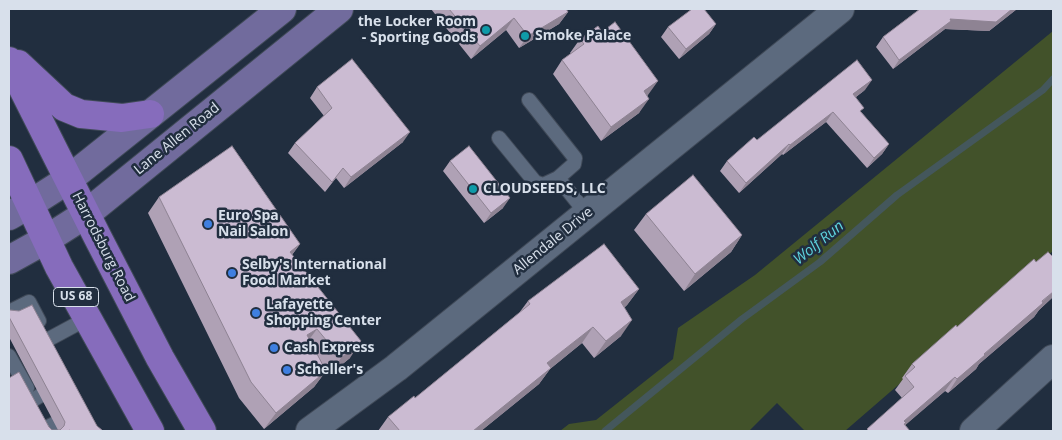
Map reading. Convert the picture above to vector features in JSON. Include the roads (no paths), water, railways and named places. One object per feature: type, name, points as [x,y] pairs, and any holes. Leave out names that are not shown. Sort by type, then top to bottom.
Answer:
[{"type":"main road","name":"Lane Allen Road","points":[[9,260],[86,214],[338,9]]},
{"type":"main road","points":[[19,210],[69,179],[150,114],[268,14]]},
{"type":"main road","points":[[9,54],[42,88],[64,106],[81,114],[122,118],[150,114]]},
{"type":"main road","name":"Harrodsburg Road","points":[[9,61],[160,358],[202,431]]},
{"type":"main road","name":"US 68","points":[[9,160],[19,210],[47,239],[59,267],[88,318],[146,430]]},
{"type":"street","name":"Allendale Drive","points":[[310,431],[396,368],[840,9]]},
{"type":"street","points":[[974,431],[1053,359]]},
{"type":"lane","points":[[499,138],[535,182],[543,185],[558,178],[574,164],[575,158],[529,100]]},
{"type":"lane","points":[[558,178],[587,214]]},
{"type":"lane","points":[[9,312],[29,302],[43,333],[57,354]]},
{"type":"lane","points":[[43,333],[88,318]]},
{"type":"lane","points":[[10,349],[51,427]]},
{"type":"waterway","name":"Wolf Run","points":[[605,431],[742,319],[820,262],[897,195],[1043,90],[1053,79]]},
{"type":"place","name":"the Locker Room - Sporting Goods","points":[[486,30]]},
{"type":"place","name":"Smoke Palace","points":[[525,36]]},
{"type":"place","name":"CLOUDSEEDS, LLC","points":[[473,189]]},
{"type":"place","name":"Euro Spa Nail Salon","points":[[208,224]]},
{"type":"place","name":"Selby's International Food Market","points":[[232,273]]},
{"type":"place","name":"Lafayette Shopping Center","points":[[256,313]]},
{"type":"place","name":"Cash Express","points":[[274,348]]},
{"type":"place","name":"Scheller's","points":[[287,370]]}]
